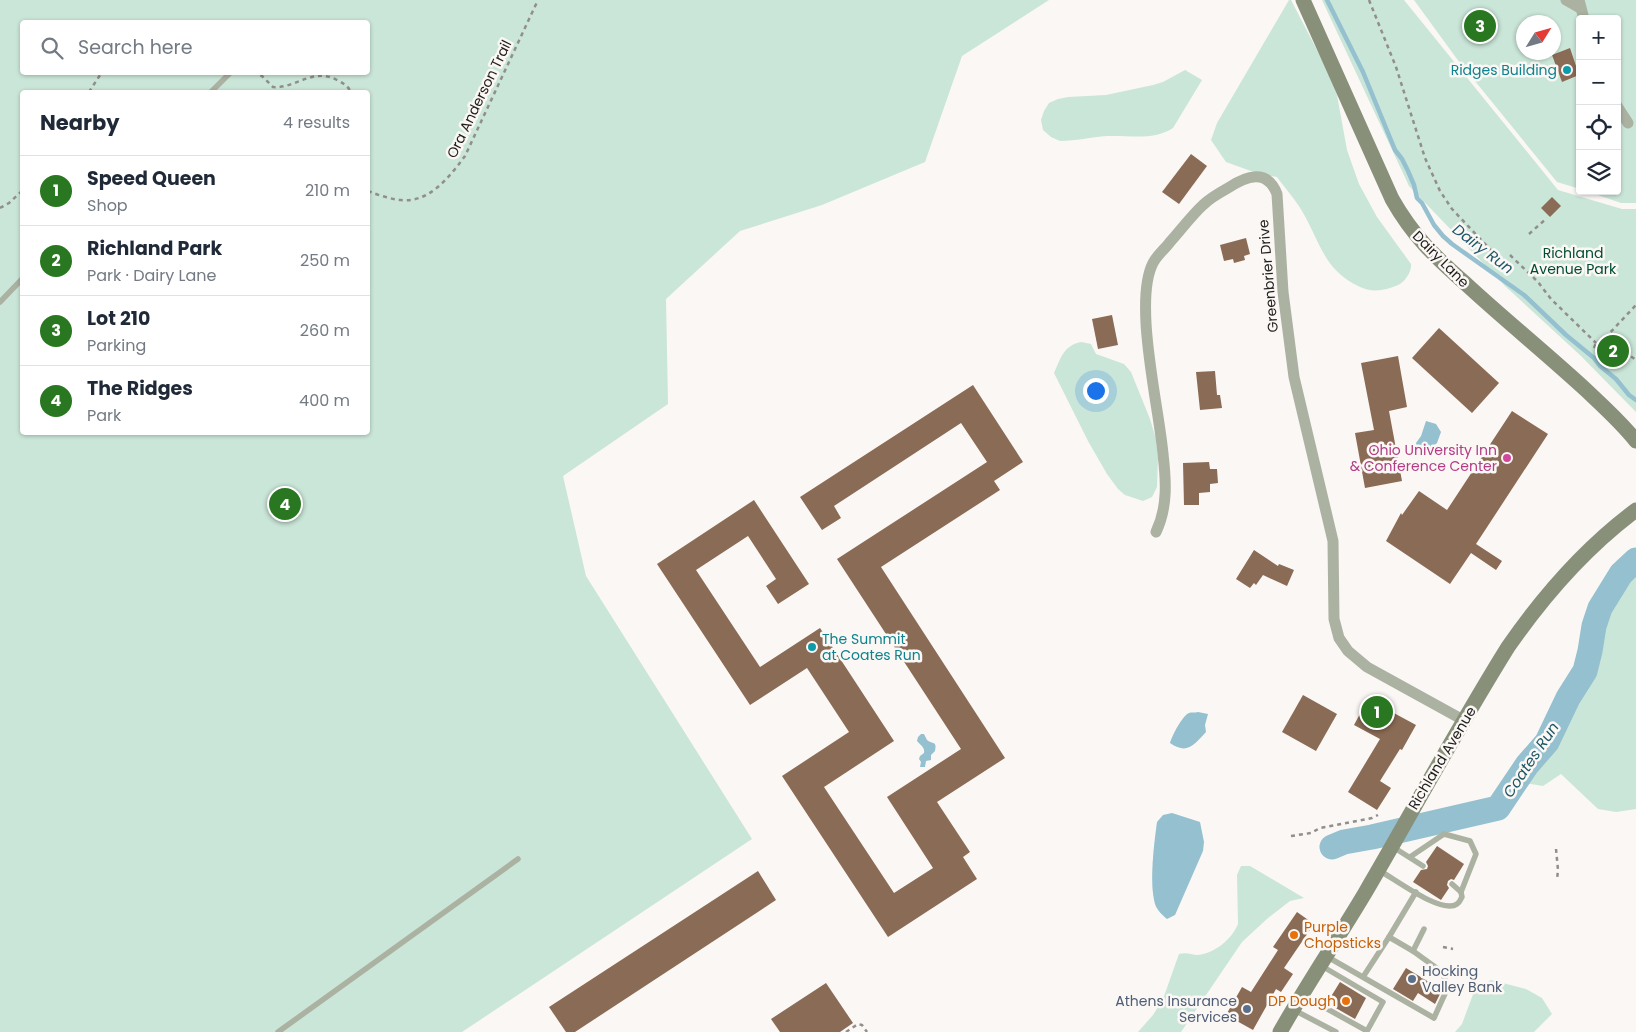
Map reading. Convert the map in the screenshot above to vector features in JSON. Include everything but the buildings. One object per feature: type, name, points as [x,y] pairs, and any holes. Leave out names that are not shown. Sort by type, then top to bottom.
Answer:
[{"type":"main road","name":"Dairy Lane","points":[[1303,0],[1392,199],[1404,220],[1429,250],[1570,376],[1624,426],[1636,441]]},
{"type":"main road","name":"Richland Avenue","points":[[1280,1032],[1378,870],[1508,647],[1524,624],[1587,551],[1606,533],[1636,510]]},
{"type":"street","points":[[1566,0],[1581,9]]},
{"type":"street","points":[[1621,112],[1628,123]]},
{"type":"street","name":"Greenbrier Drive","points":[[1156,532],[1163,516],[1165,490],[1162,442],[1147,333],[1147,290],[1152,264],[1204,204],[1244,178],[1254,176],[1268,180],[1272,183],[1277,194],[1283,292],[1294,377],[1333,541],[1334,619],[1339,638],[1348,651],[1367,668],[1465,721]]},
{"type":"lane","points":[[213,90],[228,75]]},
{"type":"lane","points":[[0,302],[20,281]]},
{"type":"lane","points":[[1378,870],[1436,904],[1449,906],[1457,904],[1462,897],[1461,892],[1476,854],[1470,841],[1444,834],[1410,857]]},
{"type":"lane","points":[[1392,846],[1424,866]]},
{"type":"lane","points":[[278,1032],[518,859]]},
{"type":"lane","points":[[1452,884],[1461,892]]},
{"type":"lane","points":[[1363,977],[1416,892]]},
{"type":"lane","points":[[1413,951],[1424,929]]},
{"type":"lane","points":[[1323,961],[1363,977],[1434,1018],[1448,987],[1442,972],[1413,951],[1389,938]]},
{"type":"lane","points":[[1302,995],[1367,1031],[1383,1002],[1323,961]]},
{"type":"lane","points":[[1293,1009],[1336,1032]]},
{"type":"path","name":"Ora Anderson Trail","points":[[370,192],[401,200],[415,200],[428,194],[449,178],[465,156],[538,0]]},
{"type":"path","points":[[1369,0],[1396,67],[1425,158],[1440,191],[1452,209],[1503,264]]},
{"type":"path","points":[[90,90],[100,75]]},
{"type":"path","points":[[260,75],[272,87],[281,88],[308,78],[323,75],[343,83],[349,90]]},
{"type":"path","points":[[0,208],[20,193]]},
{"type":"path","points":[[1529,234],[1547,218]]},
{"type":"path","points":[[1510,255],[1596,343]]},
{"type":"path","points":[[1594,348],[1596,343],[1604,338],[1636,305]]},
{"type":"path","points":[[1604,338],[1636,360]]},
{"type":"path","points":[[1291,836],[1311,833],[1320,828],[1372,818],[1378,814]]},
{"type":"path","points":[[1556,849],[1557,880]]},
{"type":"path","points":[[1443,947],[1453,949]]},
{"type":"path","points":[[846,1032],[858,1024],[862,1025],[867,1032]]},
{"type":"green space","points":[[0,0],[1049,0],[962,56],[925,162],[822,205],[740,231],[666,299],[668,404],[563,476],[586,576],[752,839],[462,1032],[0,1032]]},
{"type":"green space","points":[[1289,0],[1291,0],[1331,77],[1337,95],[1347,150],[1359,184],[1377,217],[1411,264],[1409,273],[1401,284],[1383,290],[1368,290],[1346,279],[1330,263],[1302,211],[1277,177],[1259,174],[1226,162],[1211,140],[1217,123]]},
{"type":"green space","name":"Richland Avenue Park","points":[[1322,0],[1404,0],[1558,190],[1622,209],[1636,209],[1636,412],[1581,356],[1505,286],[1409,186]]},
{"type":"green space","points":[[1414,0],[1636,0],[1636,203],[1621,203],[1598,195],[1621,195],[1621,15],[1576,15],[1576,188],[1557,182],[1457,59]]},
{"type":"green space","points":[[1185,70],[1202,80],[1173,128],[1165,132],[1149,136],[1107,136],[1060,141],[1051,137],[1043,130],[1041,120],[1044,111],[1049,103],[1058,99],[1106,95],[1153,85],[1163,82]]},
{"type":"green space","points":[[1081,342],[1091,344],[1096,354],[1124,364],[1131,372],[1150,419],[1156,439],[1158,458],[1157,487],[1152,497],[1143,501],[1125,495],[1107,474],[1054,373],[1066,350],[1070,346]]},
{"type":"green space","points":[[1636,553],[1636,809],[1616,812],[1598,809],[1561,774],[1543,786],[1525,783],[1516,767],[1527,754],[1543,745],[1553,720],[1574,690],[1586,657],[1593,614],[1598,601],[1608,584]]},
{"type":"green space","points":[[1241,866],[1250,866],[1304,898],[1290,901],[1242,942],[1181,1032],[1138,1032],[1153,1015],[1163,999],[1179,954],[1204,954],[1217,948],[1232,935],[1238,924],[1237,875]]},
{"type":"green space","points":[[1491,980],[1526,989],[1542,998],[1552,1014],[1534,1032],[1455,1032],[1462,1024],[1475,989]]},
{"type":"water","points":[[1426,421],[1436,424],[1441,432],[1437,443],[1426,452],[1418,453],[1416,443],[1421,436]]},
{"type":"water","points":[[1189,713],[1208,714],[1205,725],[1206,732],[1190,747],[1176,747],[1170,743],[1183,718]]},
{"type":"water","points":[[921,734],[924,734],[927,740],[935,745],[935,751],[931,755],[931,760],[926,761],[925,767],[920,767],[921,762],[919,759],[924,753],[923,748],[917,741]]},
{"type":"water","points":[[1172,813],[1200,822],[1204,842],[1203,851],[1175,915],[1167,919],[1155,904],[1152,885],[1153,863],[1157,822],[1163,815]]},
{"type":"waterway","name":"Dairy Run","points":[[1327,0],[1363,72],[1395,150],[1408,171],[1417,198],[1422,203],[1434,225],[1452,244],[1524,295],[1566,335],[1594,358],[1636,400]]},
{"type":"waterway","name":"Coates Run","points":[[1332,847],[1344,842],[1498,808],[1527,765],[1547,742],[1568,698],[1585,671],[1594,626],[1600,608],[1621,574],[1636,560]]},
{"type":"place","name":"Lot 210","points":[[1480,26]]},
{"type":"place","name":"Ridges Building","points":[[1567,70]]},
{"type":"place","name":"Richland Park","points":[[1613,351]]},
{"type":"place","name":"Ohio University Inn & Conference Center","points":[[1507,458]]},
{"type":"place","name":"The Ridges","points":[[285,504]]},
{"type":"place","name":"The Summit at Coates Run","points":[[812,647]]},
{"type":"place","name":"Speed Queen","points":[[1377,712]]},
{"type":"place","name":"Purple Chopsticks","points":[[1294,935]]},
{"type":"place","name":"Hocking Valley Bank","points":[[1412,979]]},
{"type":"place","name":"DP Dough","points":[[1346,1001]]},
{"type":"place","name":"Athens Insurance Services","points":[[1247,1009]]}]
